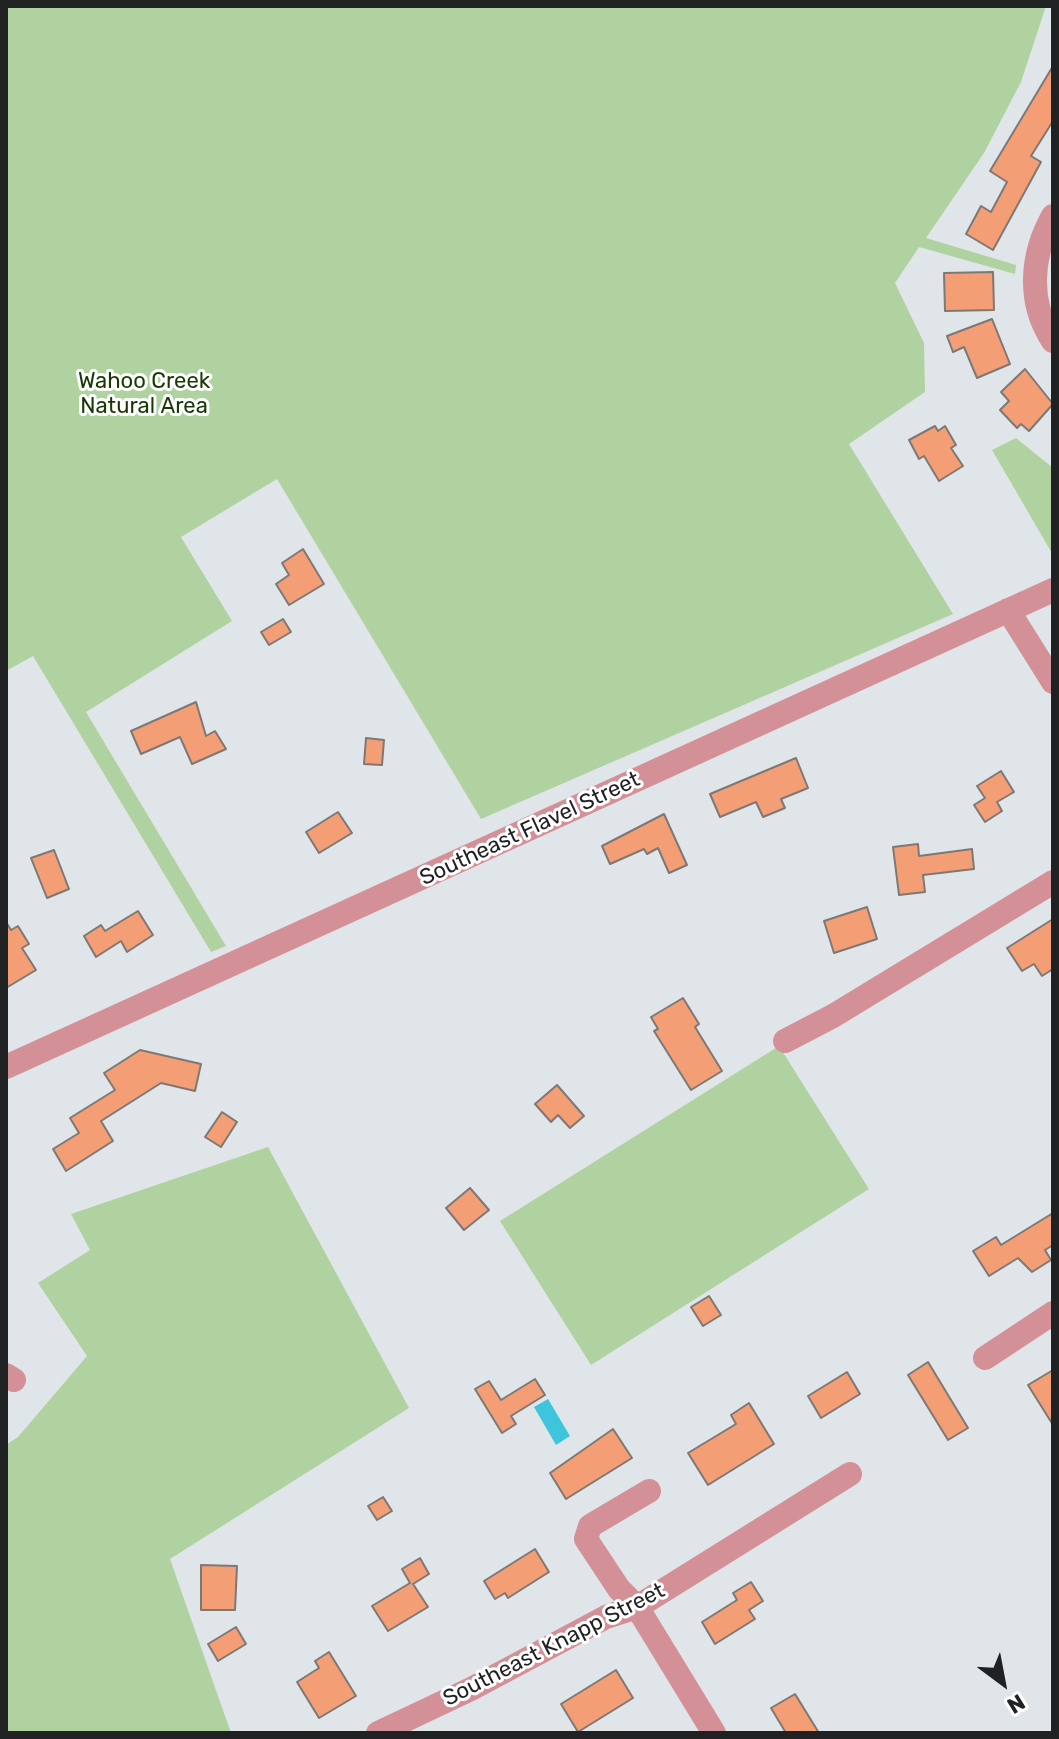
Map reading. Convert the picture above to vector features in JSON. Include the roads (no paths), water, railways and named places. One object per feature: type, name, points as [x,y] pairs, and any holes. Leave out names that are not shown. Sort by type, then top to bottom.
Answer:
[{"type":"street","points":[[1053,216],[1041,237],[1035,293],[1039,314],[1053,341]]},
{"type":"street","name":"Southeast Flavel Street","points":[[6,1067],[1053,590]]},
{"type":"street","points":[[1008,610],[1053,682]]},
{"type":"street","points":[[785,1041],[833,1016],[1053,882]]},
{"type":"street","points":[[985,1358],[1053,1313]]},
{"type":"street","name":"Southeast Knapp Street","points":[[378,1733],[606,1617],[637,1607],[850,1474]]},
{"type":"street","points":[[649,1491],[590,1526],[586,1539],[619,1589],[637,1607],[714,1733]]},
{"type":"water","points":[[548,1399],[570,1436],[556,1445],[534,1407]]},
{"type":"park label","name":"Wahoo Creek Natural Area","points":[[144,394]]}]
